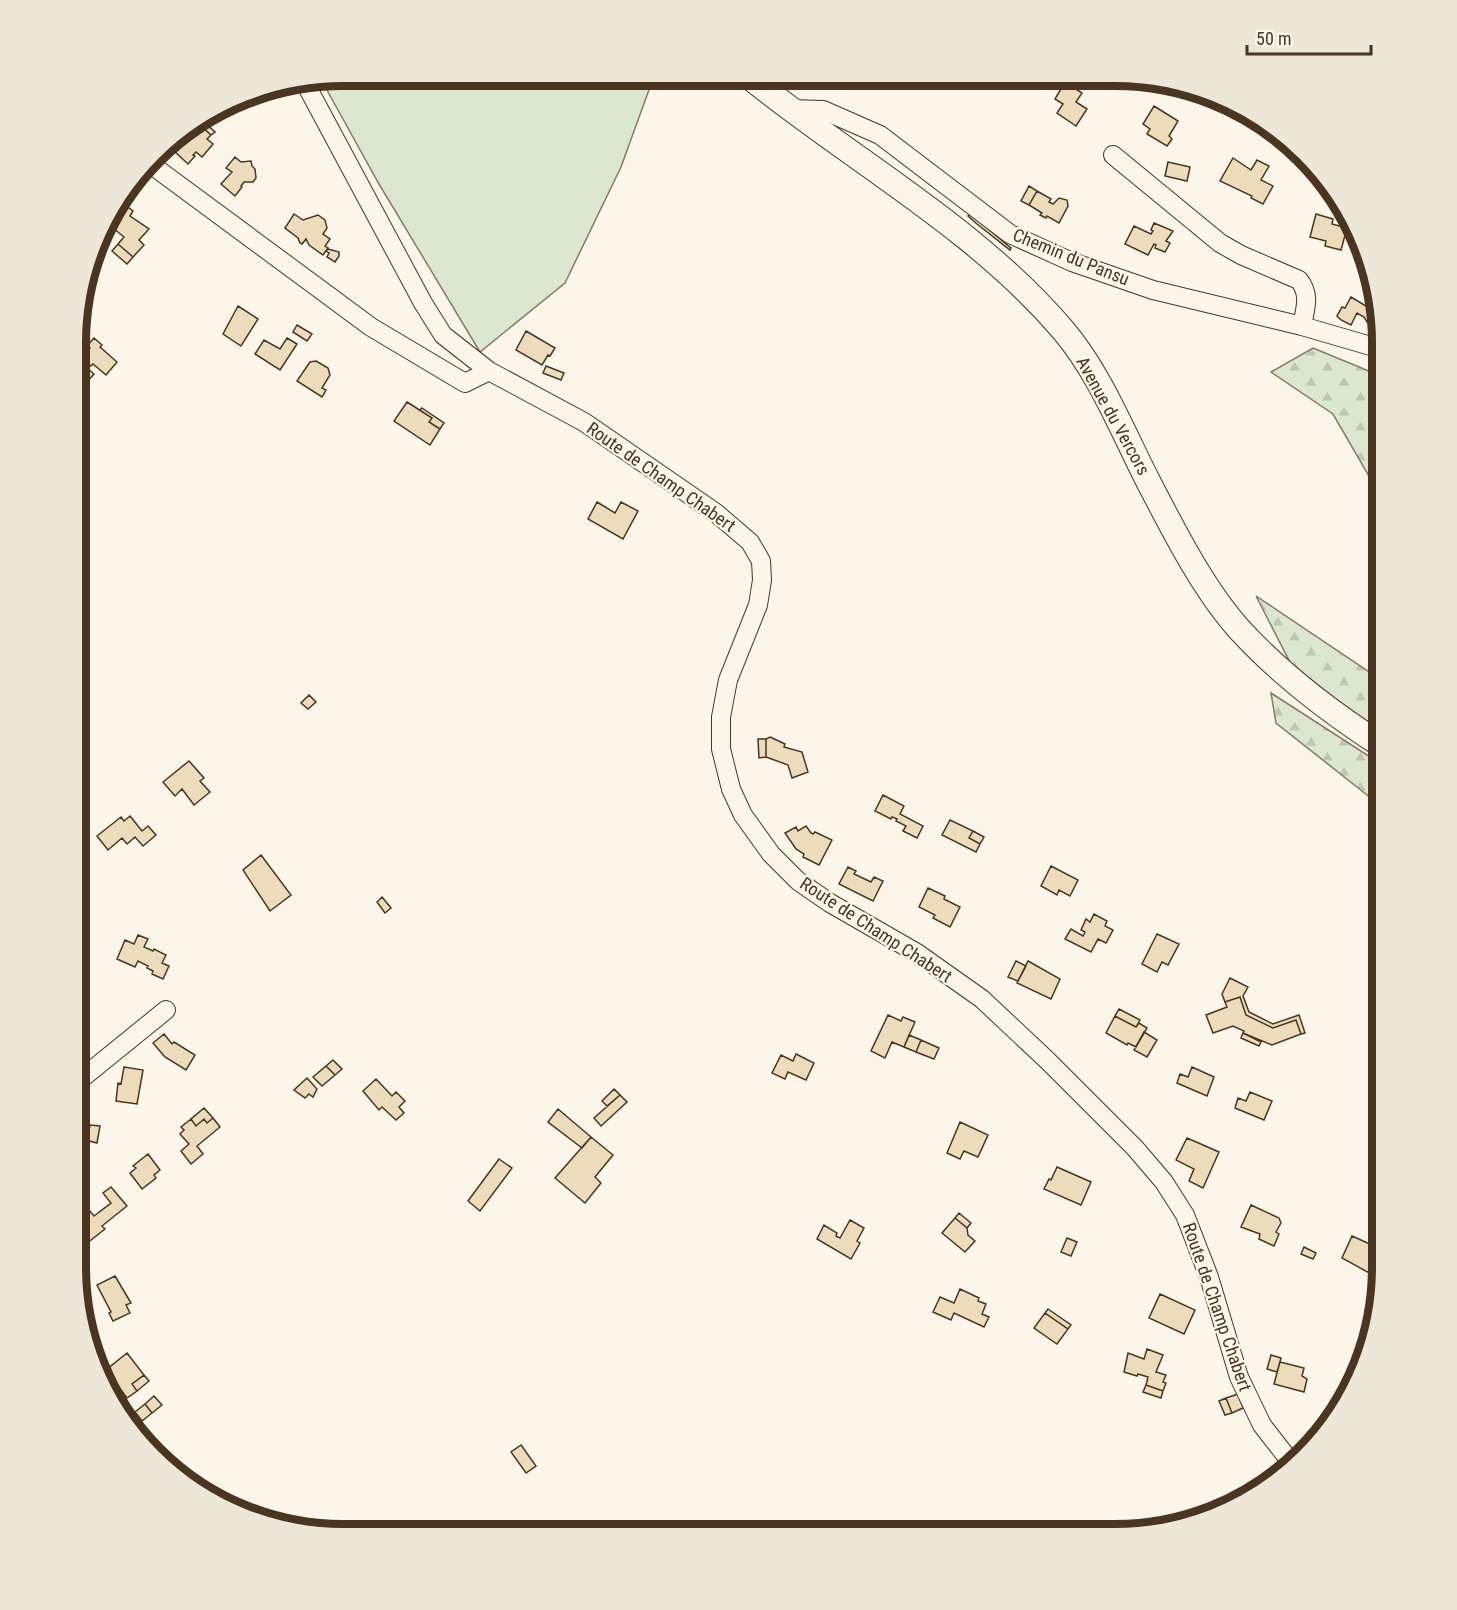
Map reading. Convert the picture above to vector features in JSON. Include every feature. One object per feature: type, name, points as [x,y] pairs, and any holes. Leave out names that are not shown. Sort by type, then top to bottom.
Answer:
[{"type":"main road","name":"Avenue du Vercors","points":[[760,86],[967,237],[1024,288],[1064,332],[1093,373],[1161,506],[1209,589],[1239,628],[1291,679],[1372,739]]},
{"type":"street","name":"Route de Champ Chabert","points":[[308,88],[423,303],[443,335],[489,371],[584,422],[716,513],[750,542],[761,561],[762,580],[758,604],[728,680],[721,717],[721,749],[731,789],[743,815],[771,854],[798,881],[830,903],[917,953],[982,999],[1048,1061],[1134,1148],[1164,1182],[1185,1215],[1209,1277],[1239,1377],[1262,1425],[1287,1458]]},
{"type":"street","name":"Chemin du Pansu","points":[[789,109],[823,110],[880,135],[1010,234],[1072,262],[1153,290],[1302,326],[1372,346]]},
{"type":"street","points":[[1113,155],[1220,243],[1241,255],[1299,280],[1305,287],[1307,300],[1302,326]]},
{"type":"street","points":[[155,167],[371,327],[465,382],[489,371]]},
{"type":"street","points":[[86,1075],[166,1010]]},
{"type":"green space","points":[[326,86],[650,86],[621,167],[565,283],[480,352],[379,184]]},
{"type":"green space","points":[[1313,348],[1372,372],[1372,481],[1333,414],[1271,372]]},
{"type":"green space","points":[[1256,596],[1372,674],[1372,726],[1294,670]]},
{"type":"green space","points":[[1271,693],[1372,758],[1372,799],[1276,723]]},
{"type":"building","points":[[1063,86],[1071,86],[1082,93],[1076,102],[1087,109],[1076,126],[1057,113],[1063,104],[1055,99]]},
{"type":"building","points":[[1154,106],[1178,121],[1169,136],[1172,139],[1167,146],[1147,134],[1150,129],[1143,124]]},
{"type":"building","points":[[207,125],[215,132],[211,135],[202,127]]},
{"type":"building","points":[[202,127],[211,135],[207,139],[213,144],[202,157],[196,152],[188,164],[173,150]]},
{"type":"building","points":[[235,157],[241,162],[251,161],[256,178],[253,182],[244,182],[235,196],[221,184],[232,172],[226,168]]},
{"type":"building","points":[[1233,158],[1251,170],[1257,160],[1269,166],[1261,180],[1273,186],[1263,204],[1251,198],[1252,196],[1220,181]]},
{"type":"building","points":[[1168,162],[1190,167],[1187,181],[1165,176]]},
{"type":"building","points":[[1029,186],[1037,191],[1029,205],[1021,201]]},
{"type":"building","points":[[1037,191],[1051,199],[1049,202],[1053,204],[1059,198],[1067,200],[1068,206],[1059,223],[1040,215],[1042,213],[1029,205]]},
{"type":"building","points":[[126,205],[133,211],[130,216],[149,229],[139,240],[144,245],[133,257],[118,244],[124,237],[113,228],[118,222],[116,221]]},
{"type":"building","points":[[294,214],[303,220],[318,215],[325,220],[327,228],[323,234],[330,239],[323,255],[309,245],[306,239],[302,244],[300,243],[298,238],[285,228]]},
{"type":"building","points":[[970,214],[1011,248],[1010,250],[968,216]]},
{"type":"building","points":[[1316,214],[1333,219],[1332,224],[1344,227],[1346,231],[1341,250],[1325,246],[1326,241],[1310,237]]},
{"type":"building","points":[[1154,223],[1173,231],[1166,241],[1170,243],[1165,252],[1155,248],[1154,244],[1148,255],[1125,244],[1134,226],[1151,234]]},
{"type":"building","points":[[118,244],[133,257],[127,264],[112,251]]},
{"type":"building","points":[[328,249],[339,252],[335,262],[327,257]]},
{"type":"building","points":[[1351,297],[1369,308],[1370,319],[1367,322],[1357,313],[1351,325],[1337,316],[1342,307],[1345,308]]},
{"type":"building","points":[[238,306],[258,319],[241,346],[223,334]]},
{"type":"building","points":[[297,325],[312,334],[307,341],[293,332]]},
{"type":"building","points":[[526,331],[555,348],[542,365],[516,350]]},
{"type":"building","points":[[94,338],[102,345],[100,347],[117,362],[106,375],[93,364],[91,366],[86,361],[86,350],[90,348],[87,346]]},
{"type":"building","points":[[287,338],[297,344],[280,370],[255,354],[264,340],[280,349]]},
{"type":"building","points":[[316,361],[328,368],[330,375],[322,388],[326,390],[322,397],[297,381],[310,362]]},
{"type":"building","points":[[546,366],[564,373],[561,380],[543,373]]},
{"type":"building","points":[[86,367],[94,374],[86,383]]},
{"type":"building","points":[[407,402],[432,418],[429,422],[440,429],[430,445],[394,421]]},
{"type":"building","points":[[422,408],[444,423],[440,429],[429,422],[432,418],[420,410]]},
{"type":"building","points":[[597,502],[615,513],[621,502],[638,511],[623,539],[588,519]]},
{"type":"building","points":[[309,695],[316,702],[308,709],[301,703]]},
{"type":"building","points":[[770,737],[785,744],[784,747],[802,752],[808,772],[792,778],[788,765],[766,757],[766,739]]},
{"type":"building","points":[[758,739],[766,739],[766,757],[759,758]]},
{"type":"building","points":[[189,761],[204,778],[200,781],[210,792],[194,805],[182,789],[175,796],[163,782]]},
{"type":"building","points":[[883,795],[904,806],[900,814],[923,826],[917,838],[903,831],[906,826],[896,821],[897,819],[892,817],[891,819],[875,811]]},
{"type":"building","points":[[130,816],[142,831],[148,826],[156,835],[143,846],[135,837],[127,844],[122,838],[108,850],[97,836],[121,817],[124,821]]},
{"type":"building","points":[[950,820],[973,831],[969,838],[980,844],[976,852],[942,835]]},
{"type":"building","points":[[806,826],[811,833],[815,832],[832,840],[819,865],[803,857],[804,854],[796,849],[785,833],[796,827],[798,831]]},
{"type":"building","points":[[973,831],[984,837],[980,844],[969,838]]},
{"type":"building","points":[[261,855],[291,895],[270,911],[243,870]]},
{"type":"building","points":[[1051,866],[1078,880],[1070,896],[1059,890],[1057,895],[1041,886]]},
{"type":"building","points":[[848,867],[856,871],[854,874],[871,882],[874,877],[883,881],[873,901],[839,884]]},
{"type":"building","points":[[928,888],[945,896],[944,899],[960,907],[950,927],[933,918],[935,915],[919,907]]},
{"type":"building","points":[[382,897],[391,908],[385,913],[377,902]]},
{"type":"building","points":[[1094,914],[1107,921],[1105,926],[1113,930],[1106,943],[1098,939],[1091,952],[1065,939],[1071,929],[1083,936],[1085,932],[1081,930],[1086,919],[1090,922]]},
{"type":"building","points":[[1157,934],[1179,944],[1168,965],[1162,962],[1157,972],[1142,964]]},
{"type":"building","points":[[138,935],[148,939],[144,947],[166,955],[162,963],[169,966],[163,979],[152,974],[153,971],[147,968],[148,966],[138,961],[135,967],[117,959],[125,940],[134,944]]},
{"type":"building","points":[[1016,961],[1026,966],[1018,981],[1008,977]]},
{"type":"building","points":[[1028,961],[1060,979],[1051,999],[1017,983]]},
{"type":"building","points":[[1230,978],[1248,987],[1243,996],[1249,1012],[1273,1024],[1299,1015],[1305,1033],[1301,1034],[1296,1020],[1273,1028],[1246,1015],[1240,997],[1225,1002],[1222,994]]},
{"type":"building","points":[[1240,997],[1246,1015],[1273,1028],[1296,1020],[1301,1034],[1272,1045],[1243,1033],[1244,1031],[1233,1026],[1213,1033],[1206,1015],[1227,1007],[1225,1002]]},
{"type":"building","points":[[1119,1009],[1140,1020],[1136,1027],[1115,1016]]},
{"type":"building","points":[[888,1015],[901,1021],[903,1017],[915,1022],[904,1047],[892,1042],[885,1058],[871,1051]]},
{"type":"building","points":[[1115,1016],[1136,1027],[1139,1023],[1147,1028],[1136,1047],[1128,1043],[1127,1045],[1106,1033]]},
{"type":"building","points":[[1144,1032],[1157,1040],[1147,1057],[1134,1050]]},
{"type":"building","points":[[1243,1033],[1261,1042],[1259,1046],[1241,1038]]},
{"type":"building","points":[[164,1034],[172,1044],[174,1042],[195,1055],[186,1070],[165,1057],[153,1043]]},
{"type":"building","points":[[909,1035],[921,1040],[916,1052],[904,1047]]},
{"type":"building","points":[[921,1040],[939,1048],[934,1059],[916,1052]]},
{"type":"building","points":[[796,1054],[814,1063],[806,1080],[788,1072],[785,1079],[772,1073],[781,1055],[793,1061]]},
{"type":"building","points":[[333,1060],[342,1069],[335,1075],[326,1066]]},
{"type":"building","points":[[326,1066],[335,1075],[322,1086],[313,1077]]},
{"type":"building","points":[[124,1067],[143,1070],[137,1104],[116,1101],[118,1083],[121,1084]]},
{"type":"building","points":[[1192,1067],[1214,1077],[1207,1096],[1177,1083],[1180,1074],[1188,1077]]},
{"type":"building","points":[[307,1078],[317,1089],[313,1097],[309,1094],[305,1098],[294,1090]]},
{"type":"building","points":[[376,1079],[392,1096],[396,1092],[405,1101],[399,1107],[404,1113],[396,1120],[382,1107],[379,1110],[363,1091]]},
{"type":"building","points":[[614,1089],[620,1095],[607,1106],[602,1101]]},
{"type":"building","points":[[1250,1092],[1272,1101],[1264,1120],[1235,1108],[1238,1098],[1246,1101]]},
{"type":"building","points":[[620,1095],[627,1102],[601,1126],[594,1118]]},
{"type":"building","points":[[204,1108],[213,1118],[207,1123],[204,1119],[196,1126],[191,1119]]},
{"type":"building","points":[[558,1109],[591,1137],[582,1148],[548,1122]]},
{"type":"building","points":[[213,1118],[220,1127],[197,1146],[203,1154],[191,1164],[181,1151],[189,1144],[180,1134],[184,1130],[181,1127],[191,1119],[196,1126],[204,1119],[207,1123]]},
{"type":"building","points":[[960,1122],[988,1135],[978,1157],[964,1151],[960,1159],[947,1153]]},
{"type":"building","points":[[90,1125],[100,1126],[97,1143],[89,1141],[88,1148],[86,1148],[86,1131],[89,1131]]},
{"type":"building","points":[[591,1137],[613,1155],[595,1177],[601,1183],[585,1203],[555,1178]]},
{"type":"building","points":[[1187,1138],[1219,1152],[1203,1188],[1189,1181],[1194,1169],[1176,1160]]},
{"type":"building","points":[[148,1154],[160,1170],[154,1175],[156,1178],[142,1189],[130,1173],[136,1168],[133,1166]]},
{"type":"building","points":[[499,1159],[512,1168],[480,1211],[468,1201]]},
{"type":"building","points":[[1057,1167],[1091,1182],[1081,1205],[1044,1189]]},
{"type":"building","points":[[111,1187],[127,1206],[102,1226],[105,1229],[86,1244],[86,1212],[89,1210],[94,1216],[111,1203],[103,1193]]},
{"type":"building","points":[[1251,1205],[1279,1218],[1281,1223],[1276,1232],[1279,1234],[1274,1246],[1259,1239],[1260,1234],[1241,1227]]},
{"type":"building","points":[[959,1213],[971,1223],[967,1228],[955,1218]]},
{"type":"building","points":[[955,1218],[967,1228],[968,1235],[975,1241],[965,1252],[942,1233]]},
{"type":"building","points":[[850,1220],[864,1228],[857,1241],[860,1243],[851,1259],[817,1239],[824,1225],[837,1233],[836,1236],[840,1238]]},
{"type":"building","points":[[1352,1236],[1372,1245],[1372,1274],[1342,1258]]},
{"type":"building","points":[[1067,1238],[1077,1242],[1071,1256],[1061,1252]]},
{"type":"building","points":[[1304,1247],[1316,1253],[1313,1259],[1301,1254]]},
{"type":"building","points":[[115,1276],[131,1303],[126,1305],[130,1313],[113,1321],[109,1313],[111,1312],[97,1285]]},
{"type":"building","points":[[960,1289],[986,1304],[982,1314],[989,1317],[984,1327],[954,1313],[951,1320],[933,1312],[940,1297],[954,1303]]},
{"type":"building","points":[[1160,1294],[1195,1310],[1184,1334],[1149,1318]]},
{"type":"building","points":[[1048,1309],[1071,1325],[1068,1329],[1045,1313]]},
{"type":"building","points":[[1045,1313],[1068,1329],[1057,1344],[1034,1328]]},
{"type":"building","points":[[1147,1349],[1163,1355],[1156,1372],[1166,1375],[1163,1391],[1146,1385],[1148,1377],[1124,1372],[1128,1353],[1144,1359]]},
{"type":"building","points":[[127,1353],[144,1375],[132,1384],[137,1391],[127,1398],[107,1369]]},
{"type":"building","points":[[1271,1355],[1281,1358],[1277,1372],[1267,1369]]},
{"type":"building","points":[[1280,1362],[1304,1368],[1302,1376],[1307,1379],[1304,1392],[1274,1384]]},
{"type":"building","points":[[144,1375],[149,1381],[137,1391],[132,1384]]},
{"type":"building","points":[[1146,1385],[1163,1391],[1161,1398],[1143,1392]]},
{"type":"building","points":[[1238,1394],[1243,1408],[1232,1413],[1226,1398]]},
{"type":"building","points":[[154,1396],[162,1405],[152,1413],[145,1404]]},
{"type":"building","points":[[1226,1398],[1232,1413],[1225,1415],[1219,1401]]},
{"type":"building","points":[[145,1404],[152,1413],[142,1421],[135,1412]]},
{"type":"building","points":[[521,1445],[536,1466],[526,1473],[511,1452]]}]
